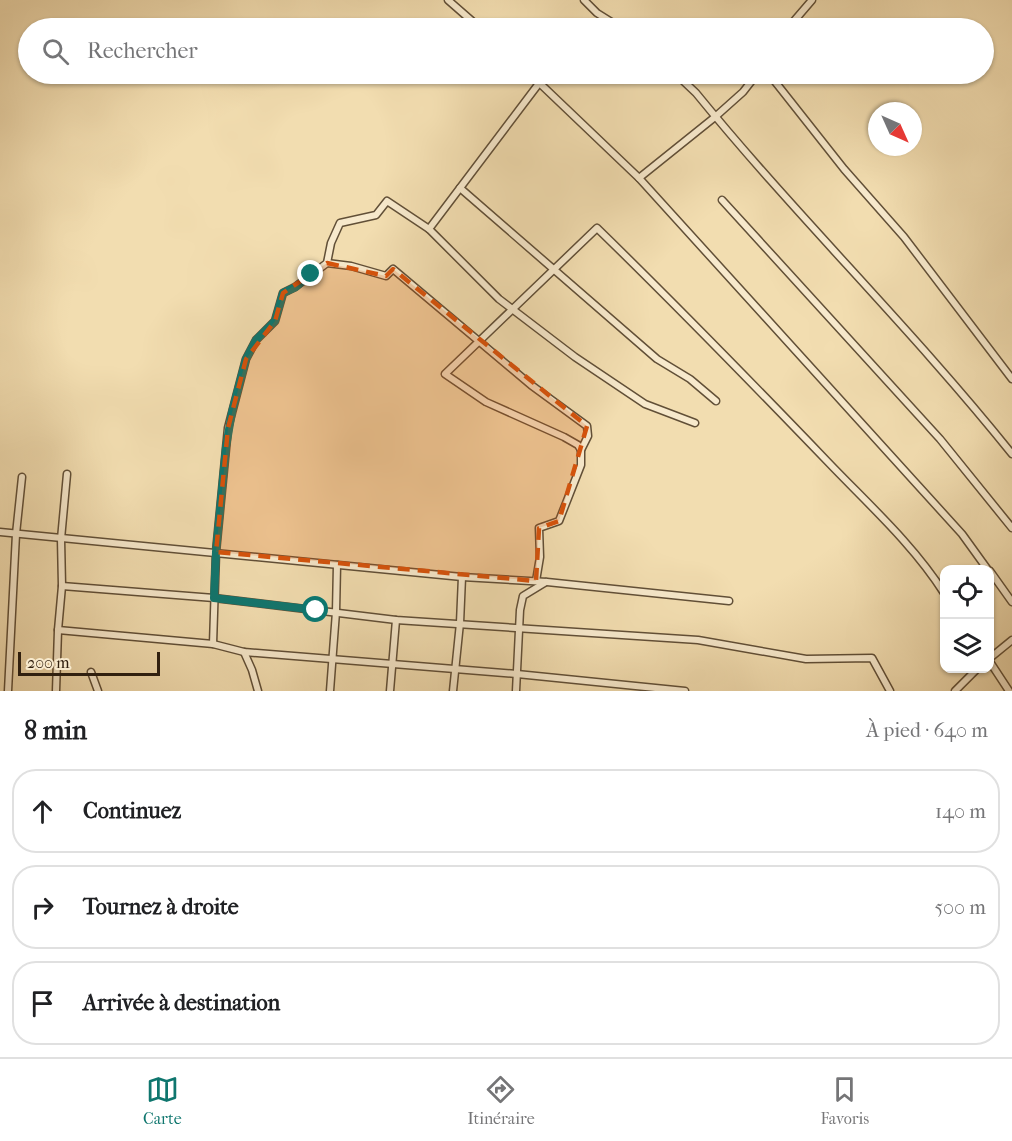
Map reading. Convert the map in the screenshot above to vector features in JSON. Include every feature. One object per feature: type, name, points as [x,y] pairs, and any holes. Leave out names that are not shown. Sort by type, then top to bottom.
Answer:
[{"type":"street","points":[[448,0],[469,18]]},
{"type":"street","points":[[584,0],[605,18]]},
{"type":"street","points":[[797,18],[812,0]]},
{"type":"street","points":[[429,229],[538,84]]},
{"type":"street","points":[[542,84],[639,178],[962,534],[985,565]]},
{"type":"street","points":[[687,84],[945,372],[1012,454]]},
{"type":"street","points":[[639,178],[715,117],[749,84]]},
{"type":"street","points":[[777,84],[844,169],[904,237],[1012,379]]},
{"type":"street","points":[[459,188],[657,359],[690,379],[716,401]]},
{"type":"street","points":[[722,200],[940,440],[1012,528]]},
{"type":"street","points":[[213,644],[216,552],[228,428],[246,359],[256,340],[275,321],[283,293],[296,287],[327,263],[331,243],[340,223],[376,215],[387,201],[429,229],[499,299],[576,357],[645,404],[695,423]]},
{"type":"street","points":[[581,450],[578,445],[564,436],[486,402],[444,374],[597,228],[746,376],[891,529],[940,586]]},
{"type":"street","points":[[327,263],[351,266],[386,276],[393,269],[531,385],[587,426],[588,436],[581,450],[581,465],[559,521],[539,528],[540,557],[536,582]]},
{"type":"street","points":[[56,691],[57,630],[62,586],[61,539],[67,474]]},
{"type":"street","points":[[8,691],[16,534],[22,477]]},
{"type":"street","points":[[0,532],[729,601]]},
{"type":"street","points":[[330,691],[337,564]]},
{"type":"street","points":[[453,691],[462,577]]},
{"type":"street","points":[[994,577],[1012,602]]},
{"type":"street","points":[[516,691],[520,610],[523,596],[547,582]]},
{"type":"street","points":[[62,586],[214,598],[396,620],[698,640],[806,659],[872,658],[890,691]]},
{"type":"street","points":[[390,691],[396,620]]},
{"type":"street","points":[[57,630],[213,644],[244,652],[517,674],[686,691]]},
{"type":"street","points":[[994,656],[1012,640]]},
{"type":"street","points":[[244,652],[258,691]]},
{"type":"street","points":[[994,667],[1009,691]]},
{"type":"street","points":[[92,672],[98,691]]},
{"type":"street","points":[[955,691],[974,673]]},
{"type":"highlighted area","points":[[327,263],[386,276],[393,269],[587,426],[559,521],[539,528],[536,581],[216,552],[228,428],[246,359],[275,321],[283,293]]},
{"type":"route","points":[[311,274],[296,287],[283,293],[275,321],[256,340],[246,359],[228,428],[214,598],[316,610]]}]
